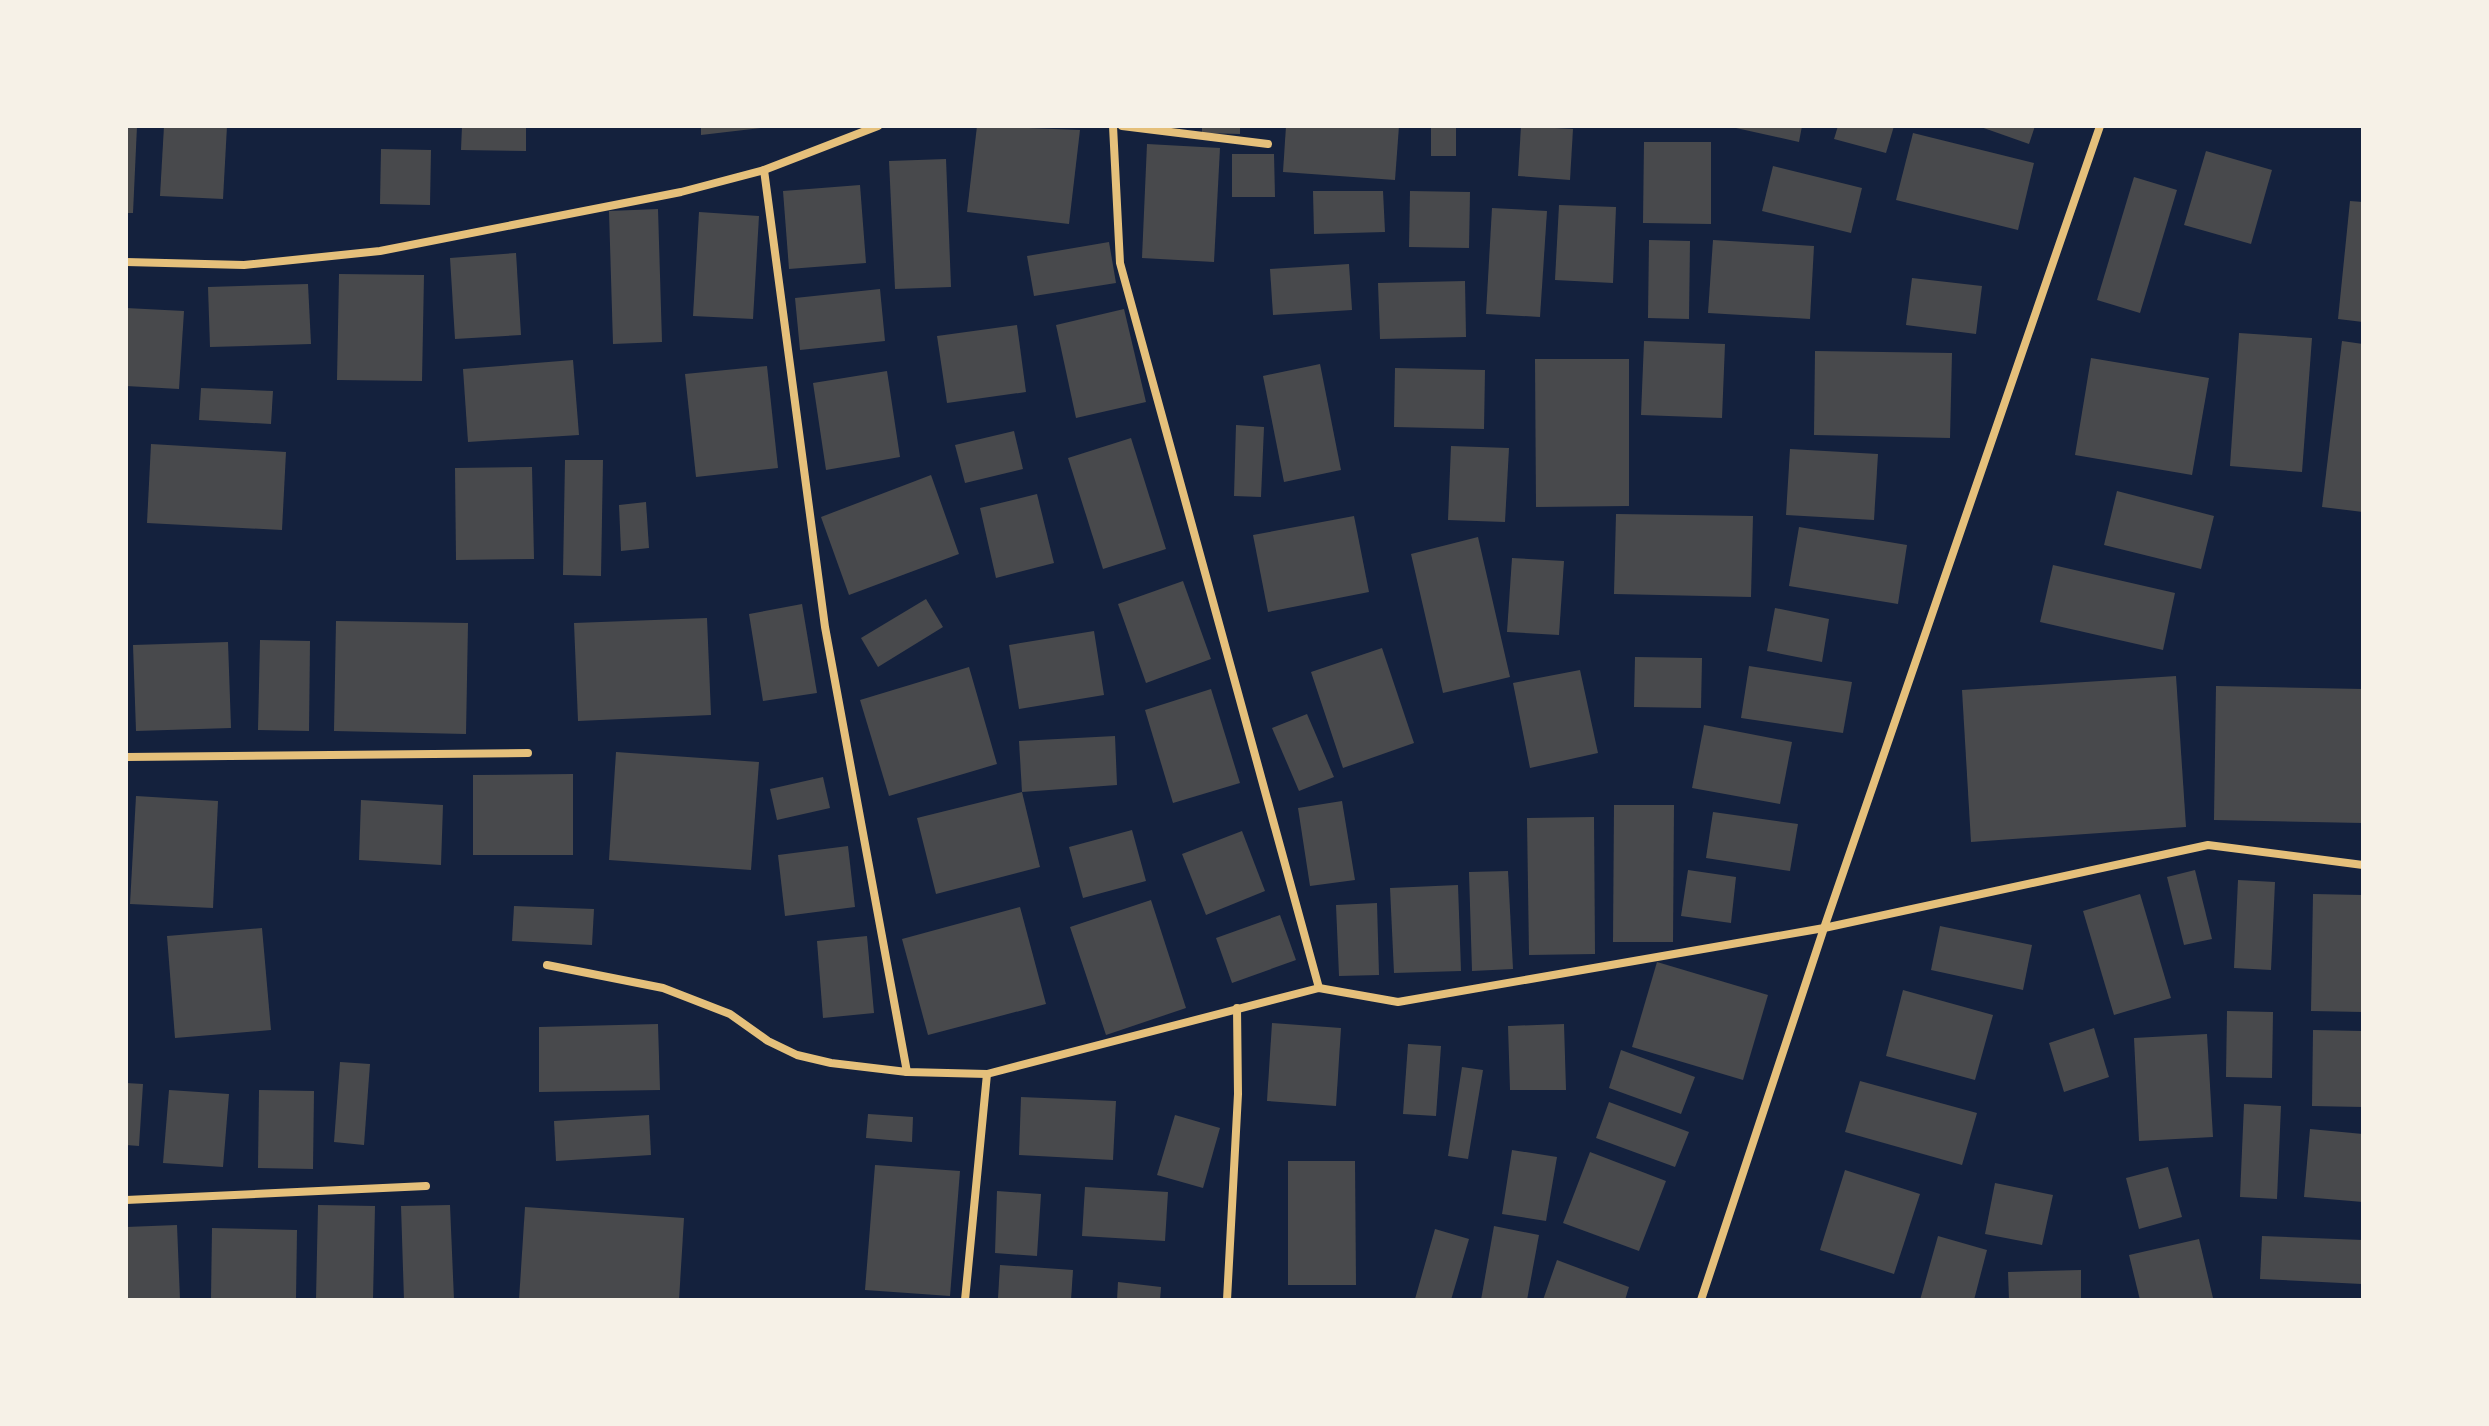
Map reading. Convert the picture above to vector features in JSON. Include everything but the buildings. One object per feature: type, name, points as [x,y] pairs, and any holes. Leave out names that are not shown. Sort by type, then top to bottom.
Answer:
[{"type":"street","points":[[126,262],[244,265],[380,251],[681,192],[764,170],[878,126]]},
{"type":"street","points":[[1113,126],[1120,263],[1319,988]]},
{"type":"street","points":[[1122,126],[1268,144]]},
{"type":"street","points":[[1701,1300],[1824,928],[2100,126]]},
{"type":"street","points":[[764,170],[825,627],[907,1072]]},
{"type":"street","points":[[126,757],[528,753]]},
{"type":"street","points":[[547,965],[663,988],[730,1014],[768,1041],[797,1055],[907,1072],[987,1074],[1319,988],[1398,1002],[1824,928],[2208,845],[2363,865]]},
{"type":"street","points":[[1227,1300],[1238,1094],[1237,1008]]},
{"type":"street","points":[[965,1300],[987,1074]]},
{"type":"street","points":[[126,1200],[426,1186]]}]
